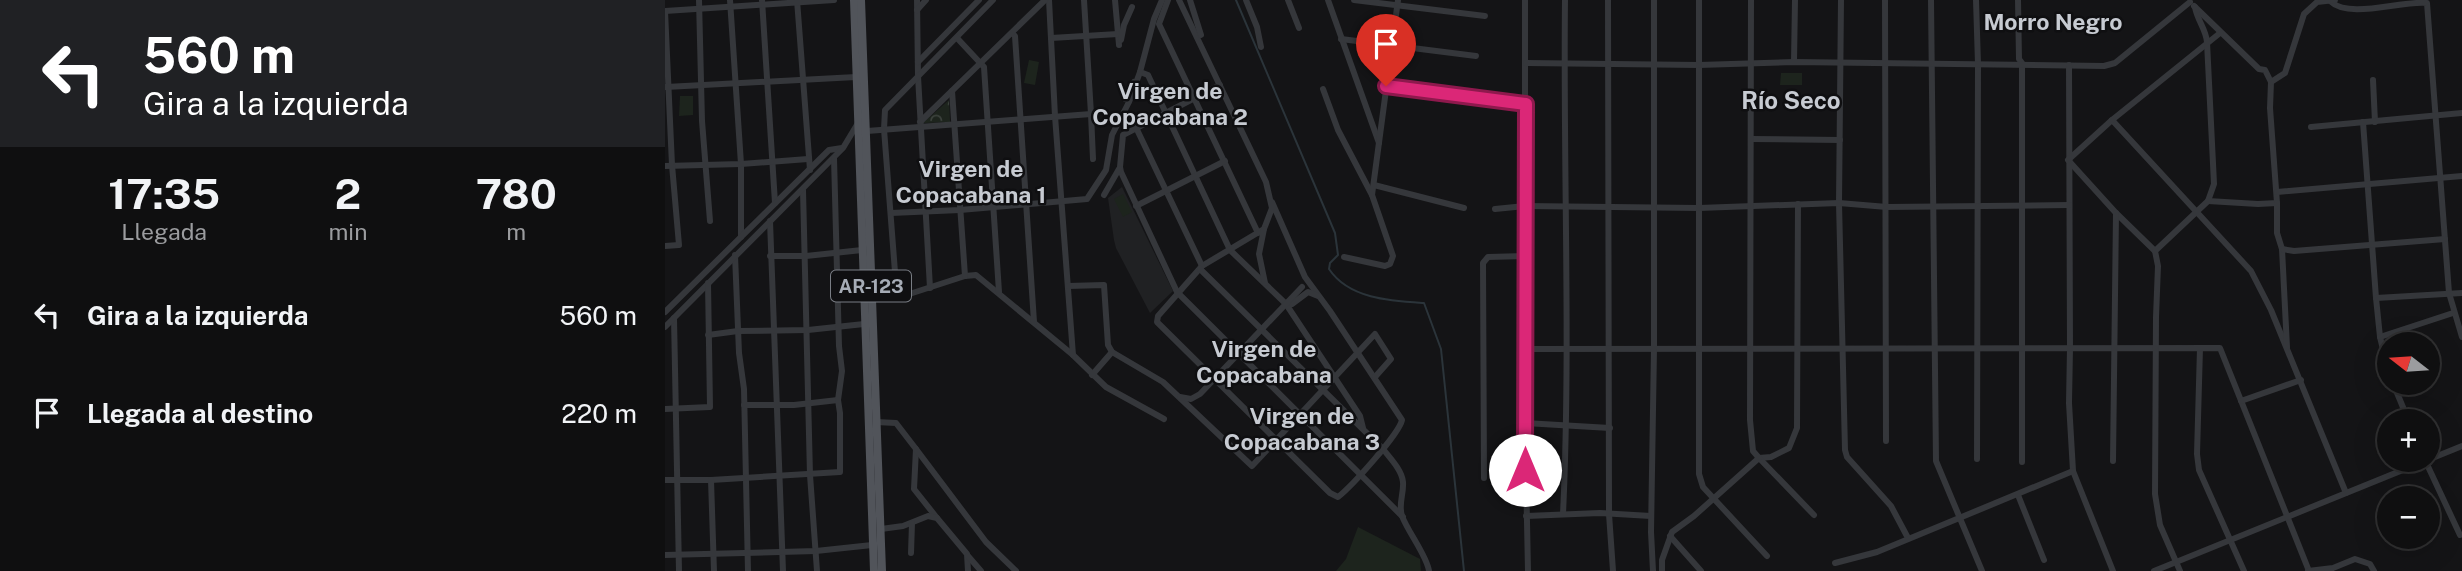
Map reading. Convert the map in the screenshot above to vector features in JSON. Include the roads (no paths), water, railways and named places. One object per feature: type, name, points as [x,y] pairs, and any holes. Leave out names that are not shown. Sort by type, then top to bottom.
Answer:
[{"type":"main road","name":"AR-123","points":[[854,0],[873,571]]},
{"type":"main road","name":"AR-123","points":[[861,0],[882,571]]},
{"type":"street","points":[[699,0],[710,221]]},
{"type":"street","points":[[665,246],[680,245],[668,165],[665,11],[730,3],[834,0]]},
{"type":"street","points":[[917,0],[920,124],[930,288]]},
{"type":"street","points":[[917,10],[926,0]]},
{"type":"street","points":[[918,62],[979,0]]},
{"type":"street","points":[[993,0],[885,110],[884,129],[897,298],[965,276],[976,275],[1073,355],[1105,387],[1164,419]]},
{"type":"street","points":[[920,124],[1047,0]]},
{"type":"street","points":[[1047,0],[1073,355]]},
{"type":"street","points":[[1084,0],[1093,159]]},
{"type":"street","points":[[1115,0],[1119,45],[1132,7]]},
{"type":"street","points":[[891,213],[960,211],[1089,198],[1107,168],[1112,135],[1140,74],[1154,19],[1162,0]]},
{"type":"street","points":[[1168,0],[1159,24],[1261,231]]},
{"type":"street","points":[[1179,0],[1266,182],[1305,277],[1359,352],[1402,420],[1401,426],[1383,449],[1338,497],[1275,441],[1157,322],[1158,316],[1177,292],[1201,267],[1261,231]]},
{"type":"street","points":[[1190,0],[1206,54]]},
{"type":"street","points":[[1246,0],[1254,18],[1261,47]]},
{"type":"street","points":[[1289,0],[1299,28]]},
{"type":"street","points":[[1328,0],[1380,148]]},
{"type":"street","points":[[1354,0],[1398,2],[1485,16]]},
{"type":"street","points":[[1525,0],[1525,424],[1528,571]]},
{"type":"street","points":[[1563,514],[1567,428],[1565,0]]},
{"type":"street","points":[[1608,0],[1609,514],[1613,571]]},
{"type":"street","points":[[1653,571],[1654,0]]},
{"type":"street","points":[[1699,0],[1699,474],[1703,487],[1767,556]]},
{"type":"street","points":[[1751,0],[1750,419],[1753,451],[1814,515]]},
{"type":"street","points":[[1794,62],[1795,0]]},
{"type":"street","points":[[1841,0],[1839,202],[1847,457],[1891,506],[1908,538]]},
{"type":"street","points":[[1885,0],[1886,441]]},
{"type":"street","points":[[1931,0],[1936,461],[1982,571]]},
{"type":"street","points":[[1976,0],[1977,460]]},
{"type":"street","points":[[2018,0],[2019,59],[2022,63],[2022,462]]},
{"type":"street","points":[[2271,82],[2285,73],[2304,14],[2317,2],[2332,1],[2338,6],[2348,7],[2410,0],[2427,3],[2449,293],[2462,337]]},
{"type":"street","points":[[797,1],[810,170]]},
{"type":"street","points":[[763,2],[775,203]]},
{"type":"street","points":[[1372,195],[1398,2]]},
{"type":"street","points":[[730,3],[741,164],[741,237]]},
{"type":"street","points":[[1527,63],[1699,65],[1840,62],[2104,66],[2115,63],[2191,3]]},
{"type":"street","points":[[2191,3],[2259,69],[2265,71],[2271,82],[2277,233],[2282,249],[2287,348]]},
{"type":"street","points":[[2155,251],[2208,201],[2214,178],[2207,34],[2191,3]]},
{"type":"street","points":[[1012,33],[1034,322]]},
{"type":"street","points":[[2068,160],[2112,120],[2220,33]]},
{"type":"street","points":[[1051,38],[1118,34]]},
{"type":"street","points":[[957,38],[984,67],[999,292]]},
{"type":"street","points":[[1341,39],[1476,56]]},
{"type":"street","points":[[2069,65],[2069,402],[2073,471],[2113,571]]},
{"type":"street","points":[[1125,99],[1140,74]]},
{"type":"street","points":[[1140,74],[1148,75],[1230,250],[1287,306],[1360,416],[1363,428]]},
{"type":"street","points":[[666,87],[737,85],[856,76]]},
{"type":"street","points":[[2373,80],[2375,122]]},
{"type":"street","points":[[1104,195],[1119,167],[1123,135],[1220,85]]},
{"type":"street","points":[[1386,86],[1526,104]]},
{"type":"street","points":[[1323,89],[1338,130],[1372,195],[1393,256],[1390,264],[1385,266],[1344,257]]},
{"type":"street","points":[[952,91],[965,276]]},
{"type":"street","points":[[2311,127],[2462,113]]},
{"type":"street","points":[[867,131],[920,124],[955,125],[1091,114]]},
{"type":"street","points":[[1123,115],[1131,117],[1201,267],[1383,449],[1402,478],[1400,503],[1403,517],[1425,557],[1429,571]]},
{"type":"street","points":[[2112,120],[2251,271],[2301,380],[2346,493]]},
{"type":"street","points":[[2363,122],[2379,332]]},
{"type":"street","points":[[665,327],[834,158],[858,123]]},
{"type":"street","points":[[1751,139],[1840,140]]},
{"type":"street","points":[[665,312],[829,150],[843,148]]},
{"type":"street","points":[[665,480],[779,477],[841,472],[838,400],[842,377],[834,158]]},
{"type":"street","points":[[668,165],[741,164],[808,159]]},
{"type":"street","points":[[2068,160],[2155,251],[2158,266],[2155,494],[2160,525],[2180,571]]},
{"type":"street","points":[[1136,206],[1225,161]]},
{"type":"street","points":[[1119,167],[1177,292],[1403,517]]},
{"type":"street","points":[[2277,192],[2462,176]]},
{"type":"street","points":[[1374,185],[1464,208]]},
{"type":"street","points":[[803,190],[810,475],[817,571]]},
{"type":"street","points":[[2208,201],[2277,203]]},
{"type":"street","points":[[1266,285],[1259,254],[1261,231],[1271,212],[1272,202]]},
{"type":"street","points":[[1495,209],[1525,206],[1699,208],[1839,202],[1887,207],[2069,205]]},
{"type":"street","points":[[1662,571],[1662,560],[1672,532],[1759,458],[1784,452],[1796,435],[1798,204]]},
{"type":"street","points":[[2113,461],[2116,213]]},
{"type":"street","points":[[770,222],[783,571]]},
{"type":"street","points":[[2282,249],[2294,251],[2445,239]]},
{"type":"street","points":[[770,256],[806,256],[862,250]]},
{"type":"street","points":[[735,255],[744,405],[748,571]]},
{"type":"street","points":[[1484,478],[1483,263],[1488,257],[1525,256]]},
{"type":"street","points":[[665,409],[710,407],[708,283]]},
{"type":"street","points":[[1068,286],[1104,285],[1108,345],[1112,352],[1163,382],[1252,466],[1375,334],[1391,359],[1375,377]]},
{"type":"street","points":[[1287,306],[1302,287]]},
{"type":"street","points":[[1175,394],[1191,399],[1287,306],[1304,293],[1320,297]]},
{"type":"street","points":[[2376,298],[2462,293]]},
{"type":"street","points":[[2395,332],[2453,313]]},
{"type":"street","points":[[674,318],[679,571]]},
{"type":"street","points":[[708,335],[864,324]]},
{"type":"street","points":[[2200,348],[2197,454],[2199,470],[2243,571]]},
{"type":"street","points":[[1525,349],[2220,348],[2308,571],[2333,568],[2355,559],[2370,569]]},
{"type":"street","points":[[1092,375],[1112,352]]},
{"type":"street","points":[[2241,401],[2301,380]]},
{"type":"street","points":[[744,405],[838,400]]},
{"type":"street","points":[[876,422],[896,423],[986,542],[1016,571]]},
{"type":"street","points":[[1525,424],[1610,428]]},
{"type":"street","points":[[2440,455],[2462,446]]},
{"type":"street","points":[[916,449],[914,489],[981,571]]},
{"type":"street","points":[[1835,563],[1877,552],[2073,471]]},
{"type":"street","points":[[2154,571],[2398,472]]},
{"type":"street","points":[[2431,472],[2460,536]]},
{"type":"street","points":[[711,480],[713,571]]},
{"type":"street","points":[[2018,495],[2044,560]]},
{"type":"street","points":[[881,529],[903,526],[928,516],[937,518]]},
{"type":"street","points":[[1526,516],[1651,516]]},
{"type":"street","points":[[911,553],[912,523]]},
{"type":"street","points":[[1670,536],[1701,571]]},
{"type":"street","points":[[665,555],[816,551],[872,545]]},
{"type":"street","points":[[967,554],[968,571]]},
{"type":"waterway","points":[[1236,0],[1335,233],[1338,255],[1330,263],[1329,269],[1337,279],[1359,292],[1385,299],[1424,303],[1441,349],[1464,571]]},
{"type":"district","name":"Morro Negro","points":[[2053,21]]},
{"type":"district","name":"Río Seco","points":[[1791,100]]},
{"type":"district","name":"Virgen de Copacabana 2","points":[[1170,103]]},
{"type":"district","name":"Virgen de Copacabana 1","points":[[971,181]]},
{"type":"district","name":"Virgen de Copacabana","points":[[1264,361]]},
{"type":"district","name":"Virgen de Copacabana 3","points":[[1302,428]]}]
